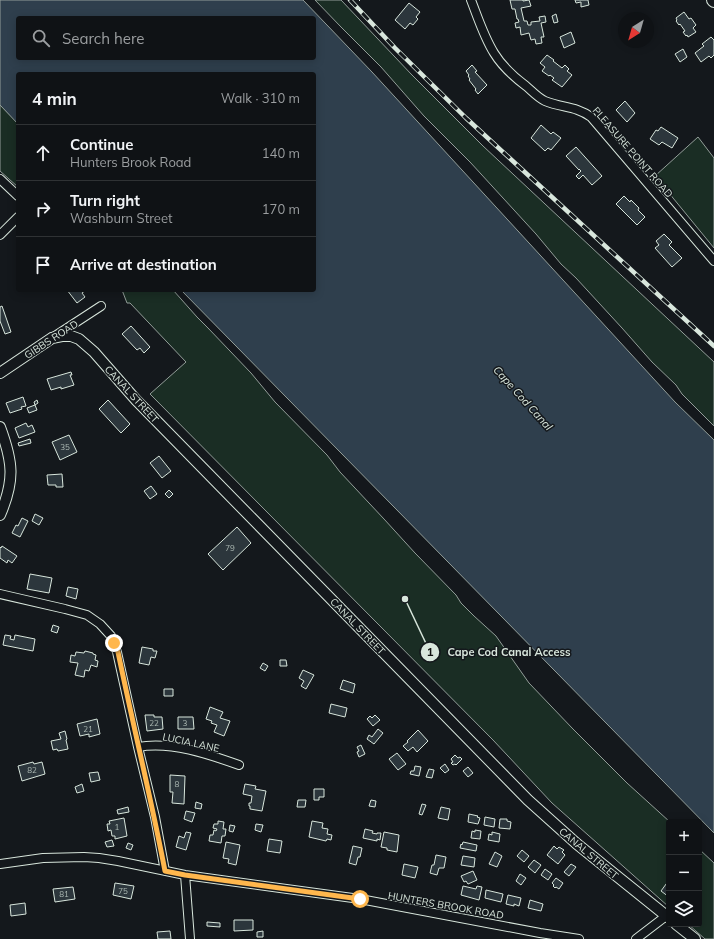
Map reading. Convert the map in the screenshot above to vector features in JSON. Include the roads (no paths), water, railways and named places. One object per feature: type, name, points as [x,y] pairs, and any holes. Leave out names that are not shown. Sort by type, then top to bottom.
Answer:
[{"type":"street","name":"PLEASURE POINT ROAD","points":[[471,0],[482,30],[494,54],[502,64],[542,99],[578,109],[591,117],[714,261]]},
{"type":"street","points":[[0,179],[16,194]]},
{"type":"street","points":[[0,235],[16,219]]},
{"type":"street","name":"GIBBS ROAD","points":[[0,372],[101,306]]},
{"type":"street","name":"CANAL STREET","points":[[52,338],[71,336],[79,339],[94,352],[136,400],[528,800],[566,834],[666,915]]},
{"type":"street","points":[[0,427],[8,450],[11,476],[6,501],[0,515]]},
{"type":"street","points":[[0,594],[77,612],[93,619],[111,636],[118,652],[138,747],[155,817],[165,871]]},
{"type":"street","name":"LUCIA LANE","points":[[138,747],[153,745],[176,747],[220,758],[239,765]]},
{"type":"street","name":"HUNTERS BROOK ROAD","points":[[0,864],[43,858],[84,857],[118,861],[185,875],[360,899],[579,939]]},
{"type":"street","points":[[185,875],[190,939]]},
{"type":"street","points":[[636,939],[666,918]]},
{"type":"street","points":[[680,927],[695,939]]},
{"type":"water","name":"Cape Cod Canal","points":[[0,0],[303,0],[372,72],[675,402],[714,440],[714,833],[702,819],[700,819],[183,292],[316,292],[316,72],[16,72],[16,122],[0,105]]},
{"type":"railway","points":[[350,0],[395,48],[466,118],[714,346]]},
{"type":"place","name":"Cape Cod Canal Access","points":[[405,599]]}]
